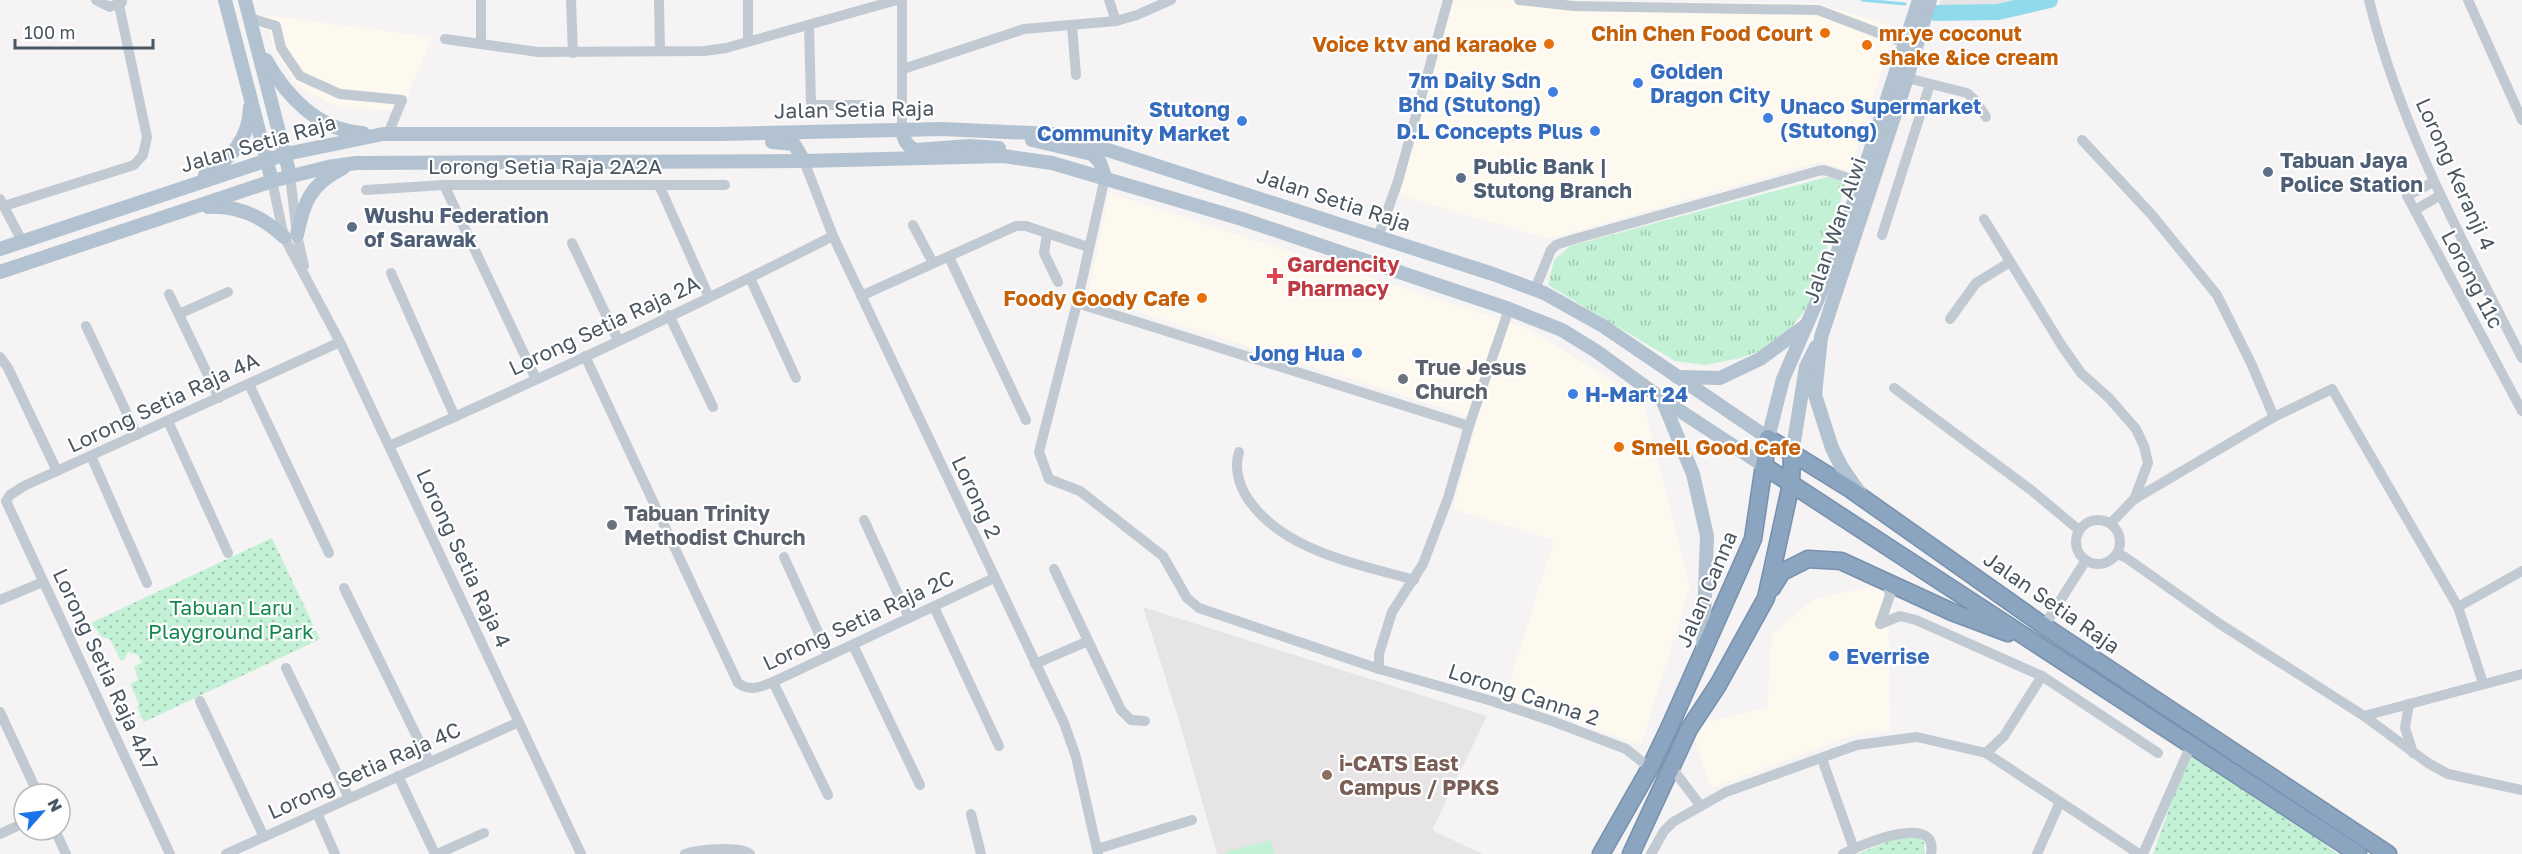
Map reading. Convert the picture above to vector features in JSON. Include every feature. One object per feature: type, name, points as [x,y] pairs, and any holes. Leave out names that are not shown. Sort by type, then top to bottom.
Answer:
[{"type":"highway","name":"Jalan Setia Raja","points":[[1768,438],[1864,499],[2044,626],[2388,854]]},
{"type":"highway","name":"Jalan Canna","points":[[1601,854],[1650,768],[1703,655],[1753,539],[1768,438]]},
{"type":"highway","points":[[1766,598],[1791,484],[1792,454]]},
{"type":"highway","name":"Jalan Setia Raja","points":[[1764,466],[2358,854]]},
{"type":"highway","points":[[1630,854],[1689,729],[1718,685],[1782,572],[1808,559],[1841,561],[1952,612],[2034,642]]},
{"type":"main road","points":[[225,0],[272,181]]},
{"type":"main road","points":[[230,0],[233,29]]},
{"type":"main road","points":[[244,0],[290,175]]},
{"type":"main road","name":"Jalan Wan Alwi","points":[[1807,325],[1835,260],[1905,43],[1922,7]]},
{"type":"main road","name":"Jalan Wan Alwi","points":[[1821,337],[1907,78],[1922,7]]},
{"type":"main road","points":[[256,42],[283,88],[311,114],[332,126],[351,133],[385,134]]},
{"type":"main road","points":[[186,187],[231,157],[242,141],[249,124],[249,86]]},
{"type":"main road","points":[[942,129],[958,138],[1037,140],[1092,154],[1101,162],[1105,177]]},
{"type":"main road","name":"Jalan Setia Raja","points":[[0,249],[286,154],[385,134],[721,134],[942,129],[1053,134],[1534,289],[1603,326],[1768,438]]},
{"type":"main road","points":[[902,130],[904,140],[915,150],[970,147],[1028,148],[1046,153],[1052,163]]},
{"type":"main road","points":[[721,134],[735,141],[790,142],[797,147],[804,161]]},
{"type":"main road","name":"Jalan Setia Raja","points":[[0,272],[290,175],[328,166],[356,163],[804,161],[1003,156],[1052,163],[1242,219],[1509,309],[1562,330],[1764,466]]},
{"type":"main road","points":[[192,208],[226,207],[239,210],[266,221],[291,236],[305,202],[316,186],[328,176],[356,163]]},
{"type":"main road","points":[[1378,237],[1376,250],[1378,257],[1425,280]]},
{"type":"main road","points":[[1676,377],[1720,378],[1760,359],[1807,325]]},
{"type":"main road","name":"Jalan Canna","points":[[1768,438],[1783,379],[1807,325]]},
{"type":"main road","points":[[1792,454],[1806,367],[1821,337]]},
{"type":"main road","points":[[1821,337],[1815,395],[1820,414],[1841,466],[1864,499]]},
{"type":"main road","points":[[1662,399],[1693,474],[1707,536],[1703,655]]},
{"type":"street","points":[[22,241],[2,202],[134,165],[143,155],[147,138],[121,2],[105,6],[96,0]]},
{"type":"street","points":[[481,0],[481,43]]},
{"type":"street","points":[[572,0],[573,53]]},
{"type":"street","points":[[659,0],[660,51]]},
{"type":"street","points":[[747,0],[748,42]]},
{"type":"street","points":[[445,39],[538,52],[704,51],[748,42],[899,0],[903,69],[902,130]]},
{"type":"street","points":[[1109,0],[1116,21]]},
{"type":"street","points":[[903,69],[1024,29],[1037,26],[1072,26],[1116,21],[1137,15],[1171,0]]},
{"type":"street","points":[[1378,237],[1398,182],[1448,0]]},
{"type":"street","points":[[1519,0],[1573,6],[1818,10],[1905,43]]},
{"type":"street","name":"Lorong Keranji 4","points":[[2369,0],[2389,67],[2433,182],[2522,358]]},
{"type":"street","points":[[2468,0],[2522,120]]},
{"type":"street","points":[[250,18],[276,26],[281,48],[300,76],[340,94],[402,100],[385,134]]},
{"type":"street","points":[[808,25],[811,103],[815,105],[862,105]]},
{"type":"street","points":[[1072,26],[1076,75]]},
{"type":"street","points":[[1907,78],[1967,93],[1975,100],[1986,117]]},
{"type":"street","points":[[1881,235],[1930,84]]},
{"type":"street","points":[[2082,140],[2152,215],[2217,295],[2229,315],[2274,417]]},
{"type":"street","name":"Lorong 2","points":[[804,161],[833,236],[1071,741],[1097,851]]},
{"type":"street","points":[[1534,289],[1551,250],[1556,245],[1571,240],[1818,171],[1830,172],[1860,182]]},
{"type":"street","name":"Lorong Setia Raja 4","points":[[290,175],[291,236]]},
{"type":"street","name":"Lorong Canna 2","points":[[1105,177],[1077,303],[1039,452],[1049,479],[1080,491],[1163,556],[1187,598],[1199,608],[1368,666],[1492,701],[1552,721],[1626,749],[1650,768]]},
{"type":"street","name":"Lorong Setia Raja 4","points":[[272,181],[308,281],[340,342],[580,854]]},
{"type":"street","name":"Lorong 11c","points":[[2433,182],[2407,196],[2522,411]]},
{"type":"street","points":[[444,185],[536,379]]},
{"type":"street","name":"Lorong Setia Raja 2A2A","points":[[366,190],[444,185],[725,185]]},
{"type":"street","points":[[659,185],[709,297]]},
{"type":"street","points":[[2415,210],[2439,196]]},
{"type":"street","points":[[1984,219],[2081,373],[2109,398],[2136,429],[2144,446],[2148,463],[2133,500]]},
{"type":"street","points":[[914,225],[933,263]]},
{"type":"street","points":[[861,296],[1016,226],[1026,226],[1088,247]]},
{"type":"street","points":[[1047,234],[1044,253],[1058,282]]},
{"type":"street","name":"Lorong Setia Raja 2A","points":[[389,446],[750,278],[833,236]]},
{"type":"street","points":[[572,243],[618,340]]},
{"type":"street","points":[[949,257],[1026,420]]},
{"type":"street","points":[[1950,319],[1976,283],[2010,262]]},
{"type":"street","points":[[391,273],[455,417]]},
{"type":"street","points":[[750,278],[796,378]]},
{"type":"street","points":[[179,314],[228,292]]},
{"type":"street","points":[[169,294],[219,398]]},
{"type":"street","points":[[1077,303],[1469,426]]},
{"type":"street","points":[[1379,669],[1379,654],[1392,612],[1423,564],[1448,498],[1469,426],[1509,309]]},
{"type":"street","points":[[669,315],[713,407]]},
{"type":"street","points":[[86,326],[137,435]]},
{"type":"street","name":"Lorong Setia Raja 4A","points":[[6,501],[10,495],[24,486],[340,342]]},
{"type":"street","name":"Lorong Setia Raja 2C","points":[[585,356],[738,683],[753,688],[773,682],[994,578]]},
{"type":"street","points":[[0,357],[8,368],[57,471]]},
{"type":"street","points":[[249,384],[329,553]]},
{"type":"street","points":[[1894,388],[2031,490],[2079,530]]},
{"type":"street","points":[[2110,523],[2133,500],[2274,417],[2332,388],[2458,607],[2483,683]]},
{"type":"street","points":[[168,421],[228,553]]},
{"type":"street","points":[[1239,452],[1237,469],[1240,486],[1262,516],[1279,531],[1297,542],[1353,563],[1414,580]]},
{"type":"street","points":[[91,456],[147,583]]},
{"type":"street","name":"Lorong Setia Raja 4A7","points":[[6,501],[170,854]]},
{"type":"street","points":[[2100,519],[2110,523],[2118,532],[2120,543],[2117,554],[2108,562],[2097,564],[2086,560],[2077,548],[2079,530],[2088,522],[2100,519]]},
{"type":"street","points":[[864,520],[909,618]]},
{"type":"street","points":[[2117,554],[2125,557],[2220,624],[2364,716],[2413,753],[2448,774],[2522,790]]},
{"type":"street","points":[[784,557],[829,656]]},
{"type":"street","points":[[2044,626],[2086,560]]},
{"type":"street","points":[[1054,569],[1121,710],[1131,720],[1145,722]]},
{"type":"street","points":[[2458,607],[2522,571]]},
{"type":"street","points":[[0,600],[43,582]]},
{"type":"street","points":[[1887,583],[1890,595],[1880,624],[1900,616],[1916,620],[2042,676],[2158,753]]},
{"type":"street","points":[[344,588],[429,761]]},
{"type":"street","points":[[934,607],[999,746]]},
{"type":"street","points":[[1035,664],[1088,642]]},
{"type":"street","points":[[853,645],[920,785]]},
{"type":"street","points":[[1368,666],[1379,654]]},
{"type":"street","points":[[286,668],[349,798]]},
{"type":"street","points":[[2364,716],[2522,674]]},
{"type":"street","points":[[1986,753],[2004,735],[2042,676]]},
{"type":"street","points":[[773,682],[828,795]]},
{"type":"street","points":[[200,701],[264,837]]},
{"type":"street","points":[[2409,704],[2405,728],[2413,753]]},
{"type":"street","points":[[1,715],[32,782]]},
{"type":"street","name":"Lorong Setia Raja 4C","points":[[233,852],[519,722]]},
{"type":"street","points":[[1651,854],[1672,822],[1726,792],[1857,746],[1917,737],[1986,753],[2141,854],[2191,745]]},
{"type":"street","points":[[1822,759],[1854,849]]},
{"type":"street","points":[[1672,768],[1700,805]]},
{"type":"street","points":[[398,776],[436,854],[484,833]]},
{"type":"street","points":[[2037,854],[2060,802]]},
{"type":"street","points":[[316,813],[335,854]]},
{"type":"street","points":[[971,814],[977,854]]},
{"type":"street","points":[[1097,851],[1192,820]]},
{"type":"street","points":[[1843,854],[1911,831],[1924,834],[1928,838],[1932,847],[1931,854]]},
{"type":"street","points":[[685,854],[693,851],[740,849],[750,854]]},
{"type":"shaded area","points":[[1451,0],[1814,3],[1895,27],[1850,171],[1819,162],[1549,239],[1398,195]]},
{"type":"shaded area","points":[[1941,0],[2019,0],[1999,5],[1939,6]]},
{"type":"shaded area","points":[[264,15],[432,37],[402,110],[338,108],[297,85],[276,54]]},
{"type":"shaded area","points":[[1109,193],[1527,328],[1642,399],[1690,587],[1641,745],[1505,697],[1554,540],[1453,509],[1478,419],[1088,296]]},
{"type":"shaded area","points":[[1888,585],[1890,731],[1858,733],[1711,788],[1694,740],[1703,723],[1767,707],[1772,634],[1813,600],[1872,586]]},
{"type":"shaded area","name":"i-CATS East Campus / PPKS","points":[[1143,607],[1487,716],[1432,830],[1482,854],[1217,854],[1179,720]]},
{"type":"green space","points":[[1827,177],[1846,182],[1812,298],[1789,330],[1759,351],[1741,358],[1705,365],[1675,361],[1548,285],[1554,260],[1570,246]]},
{"type":"green space","name":"Tabuan Laru Playground Park","points":[[272,538],[320,639],[144,722],[130,684],[138,680],[134,666],[142,663],[138,655],[128,652],[121,661],[110,639],[102,637],[91,623]]},
{"type":"green space","points":[[2191,745],[2338,854],[2153,854]]},
{"type":"green space","points":[[1903,836],[1918,836],[1924,843],[1925,854],[1857,854]]},
{"type":"green space","points":[[1271,840],[1275,854],[1226,854],[1225,852]]},
{"type":"waterway","points":[[1862,0],[1905,4]]},
{"type":"waterway","points":[[1936,13],[1998,12],[2050,0]]},
{"type":"place","name":"Chin Chen Food Court","points":[[1825,33]]},
{"type":"place","name":"Voice ktv and karaoke","points":[[1549,44]]},
{"type":"place","name":"mr.ye coconut shake &ice cream","points":[[1867,45]]},
{"type":"place","name":"Golden Dragon City","points":[[1638,83]]},
{"type":"place","name":"7m Daily Sdn Bhd (Stutong)","points":[[1553,92]]},
{"type":"place","name":"Unaco Supermarket (Stutong)","points":[[1768,118]]},
{"type":"place","name":"Stutong Community Market","points":[[1242,121]]},
{"type":"place","name":"D.L Concepts Plus","points":[[1595,131]]},
{"type":"place","name":"Tabuan Jaya Police Station","points":[[2268,172]]},
{"type":"place","name":"Public Bank | Stutong Branch","points":[[1461,178]]},
{"type":"place","name":"Wushu Federation of Sarawak","points":[[352,227]]},
{"type":"place","name":"Gardencity Pharmacy","points":[[1275,276]]},
{"type":"place","name":"Foody Goody Cafe","points":[[1202,298]]},
{"type":"place","name":"Jong Hua","points":[[1357,353]]},
{"type":"place","name":"True Jesus Church","points":[[1403,379]]},
{"type":"place","name":"H-Mart 24","points":[[1573,394]]},
{"type":"place","name":"Smell Good Cafe","points":[[1619,447]]},
{"type":"place","name":"Tabuan Trinity Methodist Church","points":[[612,525]]},
{"type":"place","name":"Everrise","points":[[1834,656]]},
{"type":"place","name":"i-CATS East Campus / PPKS","points":[[1327,775]]}]
